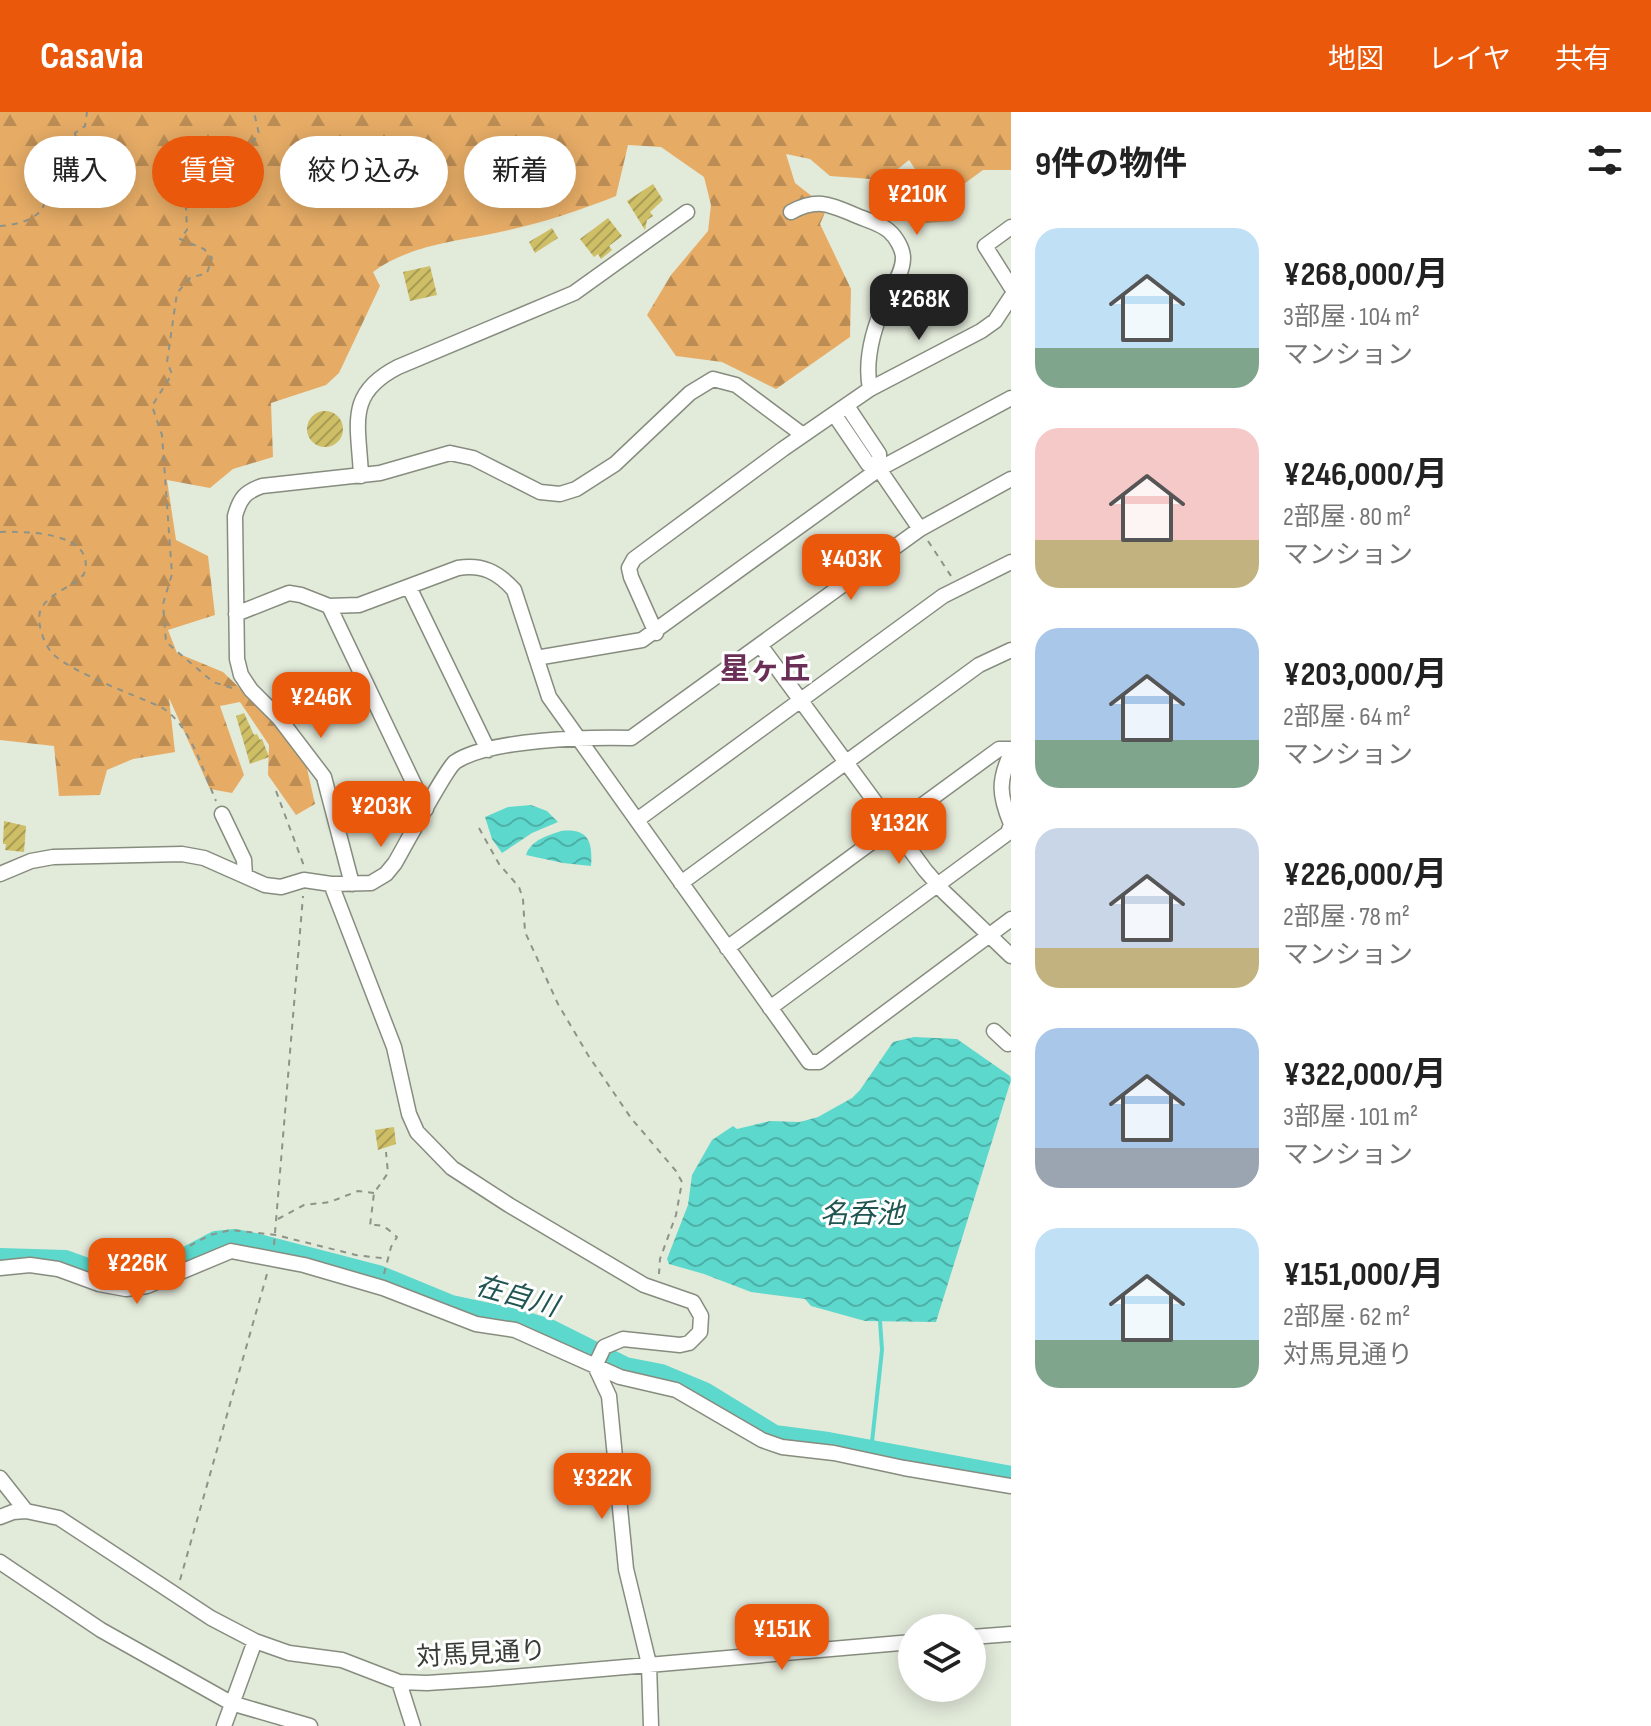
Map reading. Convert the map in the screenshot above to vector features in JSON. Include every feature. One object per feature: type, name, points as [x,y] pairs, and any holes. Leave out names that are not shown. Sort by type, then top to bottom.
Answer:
[{"type":"street","points":[[791,212],[808,204],[822,203],[887,229],[900,247],[903,257],[900,272],[873,336],[869,356],[870,389]]},
{"type":"street","points":[[361,476],[358,416],[360,403],[372,383],[398,367],[574,293],[687,212]]},
{"type":"street","points":[[1011,227],[985,246],[1011,287]]},
{"type":"street","points":[[656,633],[631,577],[629,568],[634,559],[870,389],[981,331],[995,321],[1011,297]]},
{"type":"street","points":[[352,884],[324,777],[241,675],[237,659],[235,516],[241,497],[262,486],[361,476],[450,453],[473,458],[540,492],[560,494],[576,489],[615,464],[690,393],[713,379],[736,385],[803,435]]},
{"type":"street","points":[[536,658],[642,640],[656,633],[879,469],[1011,398]]},
{"type":"street","points":[[840,410],[879,454],[879,469],[920,529]]},
{"type":"street","points":[[0,874],[31,861],[53,857],[182,854],[204,858],[271,887],[304,880],[331,884],[371,883],[386,874],[395,863],[453,763],[488,750],[576,737],[631,738],[920,529],[1011,479]]},
{"type":"street","points":[[637,820],[959,586],[1011,562]]},
{"type":"street","points":[[236,614],[289,593],[329,606],[359,605],[458,568],[474,565],[503,578],[514,590],[549,697],[809,1062],[819,1062],[1011,919]]},
{"type":"street","points":[[409,587],[488,750]]},
{"type":"street","points":[[329,606],[426,809]]},
{"type":"street","points":[[760,645],[937,885],[1011,956]]},
{"type":"street","points":[[681,883],[979,665],[1011,650]]},
{"type":"street","points":[[727,948],[999,749],[1011,751],[1000,781],[1011,824],[1008,833],[770,1008]]},
{"type":"street","points":[[222,814],[244,860],[245,875]]},
{"type":"street","points":[[331,884],[394,1047],[409,1114],[417,1132],[452,1168],[497,1198],[644,1285],[693,1302],[702,1324],[696,1338],[680,1345],[623,1339],[604,1347],[595,1366]]},
{"type":"street","points":[[0,1268],[30,1265],[58,1269],[99,1284],[126,1289],[147,1286],[231,1251],[271,1259],[381,1287],[476,1324],[515,1330],[620,1377],[676,1390],[753,1436],[782,1447],[834,1453],[1011,1486]]},
{"type":"street","points":[[595,1366],[609,1396],[626,1569],[649,1664],[651,1726]]},
{"type":"street","points":[[0,1478],[26,1511]]},
{"type":"street","name":"対馬見通り","points":[[0,1517],[26,1511],[59,1518],[175,1596],[255,1641],[289,1653],[342,1660],[399,1682],[487,1679],[898,1643]]},
{"type":"street","points":[[0,1562],[101,1630],[231,1703],[310,1726]]},
{"type":"street","points":[[986,1636],[1011,1634]]},
{"type":"street","points":[[224,1726],[255,1641]]},
{"type":"street","points":[[399,1682],[413,1726]]},
{"type":"path","points":[[0,226],[13,225],[41,211],[47,200],[48,176],[75,149],[75,133],[85,126],[87,112]]},
{"type":"path","points":[[254,112],[259,134],[230,169],[186,207],[187,230],[180,239],[204,249],[212,258],[207,273],[190,278],[177,293],[167,362],[172,374],[152,406],[162,435],[172,574],[163,604],[166,642],[213,682],[258,697]]},
{"type":"path","points":[[920,529],[959,586]]},
{"type":"path","points":[[0,532],[41,532],[82,550],[86,559],[84,574],[50,599],[41,610],[41,629],[47,646],[53,655],[69,665],[161,707],[175,717],[222,814]]},
{"type":"path","points":[[175,1596],[271,1259],[277,1220],[304,863],[276,791]]},
{"type":"path","points":[[479,828],[499,864],[519,887],[525,932],[558,1004],[631,1118],[682,1182],[676,1215],[660,1259],[662,1291]]},
{"type":"path","points":[[381,1287],[391,1247],[397,1237],[376,1224],[370,1226],[374,1193],[388,1173],[386,1152]]},
{"type":"path","points":[[277,1220],[304,1205],[330,1202],[358,1191],[374,1193]]},
{"type":"green space","points":[[0,112],[1011,112],[1011,170],[983,170],[953,192],[953,221],[914,224],[919,175],[909,160],[884,180],[830,176],[810,159],[786,154],[795,183],[827,208],[820,224],[851,289],[850,337],[776,389],[722,362],[676,356],[647,315],[671,275],[708,231],[711,205],[704,177],[661,147],[628,145],[616,196],[536,223],[421,249],[388,262],[373,272],[380,286],[339,373],[326,385],[271,403],[273,457],[233,469],[210,488],[167,480],[176,540],[208,556],[215,615],[168,630],[177,653],[223,672],[271,718],[306,764],[315,804],[296,815],[268,775],[269,745],[240,702],[220,706],[244,775],[232,793],[210,789],[169,698],[175,752],[133,759],[107,770],[100,795],[59,796],[54,746],[0,740]]},
{"type":"water","points":[[531,805],[547,811],[558,822],[532,833],[502,853],[492,839],[485,817],[508,807]]},
{"type":"water","points":[[561,831],[577,832],[587,838],[591,866],[526,855],[536,842]]},
{"type":"water","name":"名呑池","points":[[914,1037],[957,1039],[1010,1076],[1011,1080],[936,1322],[865,1321],[811,1306],[805,1299],[751,1292],[669,1264],[667,1259],[688,1205],[692,1175],[712,1140],[733,1126],[737,1129],[770,1121],[800,1122],[818,1117],[852,1098],[860,1090],[893,1042]]},
{"type":"building","points":[[653,184],[663,200],[650,212],[653,216],[647,220],[645,230],[627,201]]},
{"type":"building","points":[[608,218],[622,236],[609,246],[612,250],[601,259],[598,254],[594,257],[580,239]]},
{"type":"building","points":[[552,228],[558,238],[535,253],[529,242]]},
{"type":"building","points":[[430,266],[437,295],[410,301],[403,272]]},
{"type":"building","points":[[325,411],[338,416],[343,429],[338,442],[325,447],[312,442],[307,429],[312,416]]},
{"type":"building","points":[[244,713],[254,735],[262,739],[269,757],[250,764],[236,716]]},
{"type":"building","points":[[4,821],[26,826],[24,852],[5,850]]},
{"type":"building","points":[[394,1127],[396,1144],[378,1150],[375,1130]]},
{"type":"waterway","name":"在自川","points":[[0,1260],[65,1262],[101,1275],[135,1277],[178,1263],[216,1243],[235,1241],[255,1245],[378,1277],[451,1307],[549,1331],[625,1369],[661,1376],[704,1394],[774,1437],[1011,1478]]},
{"type":"waterway","points":[[879,1454],[872,1442],[882,1350],[880,1321]]},
{"type":"district","name":"星ヶ丘","points":[[765,669]]}]
